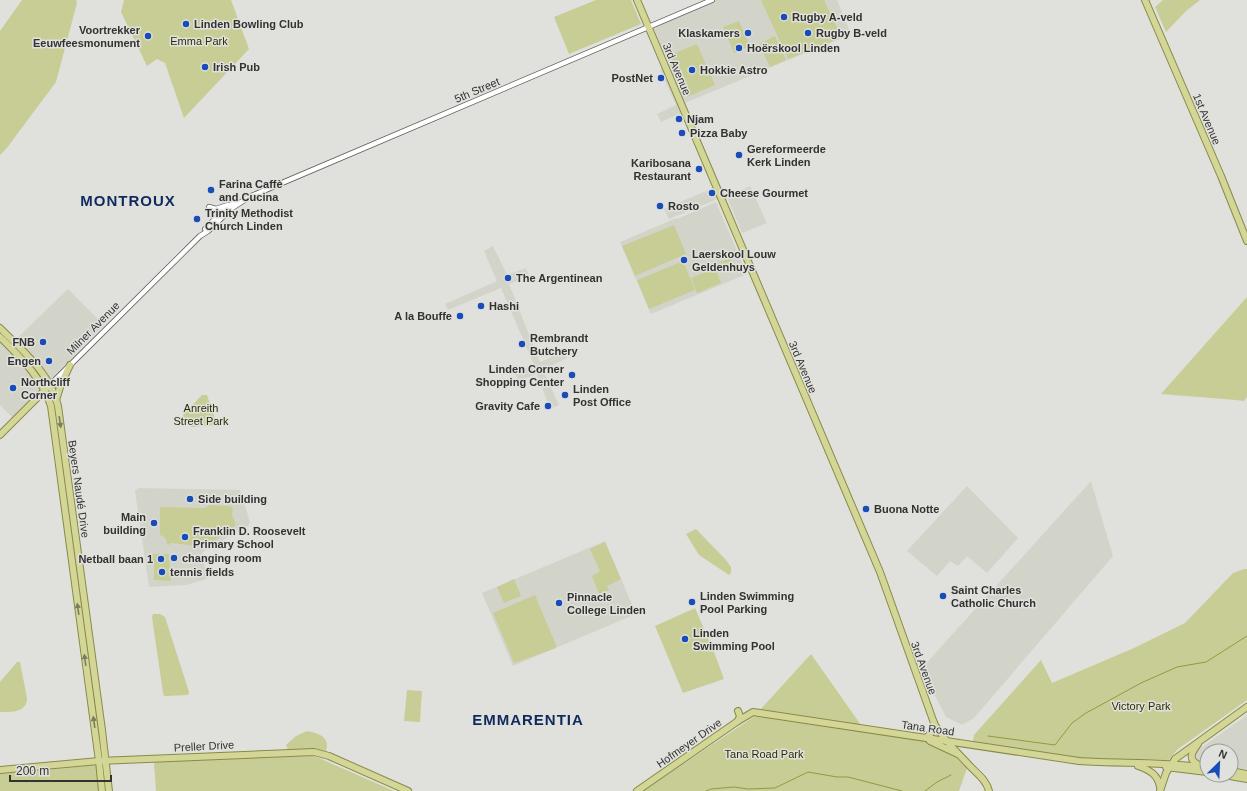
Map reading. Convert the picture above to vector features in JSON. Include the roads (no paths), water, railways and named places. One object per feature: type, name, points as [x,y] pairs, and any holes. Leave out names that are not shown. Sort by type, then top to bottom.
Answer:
[{"type":"main road","name":"3rd Avenue","points":[[637,0],[880,572],[934,723],[948,742],[987,783],[989,791]]},
{"type":"main road","name":"1st Avenue","points":[[1145,0],[1226,188],[1247,241]]},
{"type":"main road","name":"1st Avenue","points":[[1149,0],[1161,28],[1170,57]]},
{"type":"main road","name":"Beyers Naudé Drive","points":[[0,328],[34,362],[50,385],[56,400],[102,760],[102,791]]},
{"type":"main road","name":"Beyers Naudé Drive","points":[[0,337],[31,370],[45,390],[50,402],[62,494],[102,760],[109,791]]},
{"type":"main road","points":[[56,400],[61,384],[70,365]]},
{"type":"main road","name":"Milner Avenue","points":[[0,435],[50,385]]},
{"type":"main road","points":[[37,398],[45,399],[50,402]]},
{"type":"main road","points":[[1160,790],[1163,779],[1170,765],[1180,754],[1247,707]]},
{"type":"main road","points":[[738,711],[740,716],[738,721]]},
{"type":"main road","name":"Hofmeyer Drive","points":[[637,791],[753,712]]},
{"type":"main road","name":"Tana Road","points":[[753,712],[1079,761],[1170,765]]},
{"type":"main road","points":[[934,723],[932,731],[924,738],[960,754]]},
{"type":"main road","points":[[1199,743],[1202,740]]},
{"type":"main road","points":[[1199,743],[1193,750],[1191,757],[1195,764],[1199,766]]},
{"type":"main road","points":[[960,754],[959,748],[964,744]]},
{"type":"main road","name":"Preller Drive","points":[[0,770],[102,760],[314,752],[329,756],[405,790]]},
{"type":"main road","name":"Tana Road","points":[[1101,762],[1112,765],[1170,765]]},
{"type":"main road","points":[[1170,765],[1199,768]]},
{"type":"main road","points":[[1138,766],[1154,774],[1157,778],[1160,790]]},
{"type":"street","name":"5th Street","points":[[214,222],[231,205],[242,199],[712,0]]},
{"type":"street","name":"5th Street","points":[[214,222],[249,197]]},
{"type":"street","points":[[209,207],[216,209],[231,205]]},
{"type":"street","name":"Milner Avenue","points":[[50,385],[214,222]]},
{"type":"waterway","points":[[988,736],[1055,745],[1072,723],[1086,713],[1141,683],[1177,667],[1206,662],[1247,636]]},
{"type":"waterway","points":[[706,791],[711,789],[734,787],[748,789],[775,788],[808,772],[837,777],[848,777],[902,791]]},
{"type":"waterway","points":[[925,791],[937,782],[951,775]]},
{"type":"place","name":"Rugby A-veld","points":[[784,17]]},
{"type":"place","name":"Linden Bowling Club","points":[[186,24]]},
{"type":"place","name":"Klaskamers","points":[[748,33]]},
{"type":"place","name":"Rugby B-veld","points":[[808,33]]},
{"type":"place","name":"Voortrekker Eeuwfeesmonument","points":[[148,36]]},
{"type":"place","name":"Hoërskool Linden","points":[[739,48]]},
{"type":"place","name":"Irish Pub","points":[[205,67]]},
{"type":"place","name":"Hokkie Astro","points":[[692,70]]},
{"type":"place","name":"PostNet","points":[[661,78]]},
{"type":"place","name":"Njam","points":[[679,119]]},
{"type":"place","name":"Pizza Baby","points":[[682,133]]},
{"type":"place","name":"Gereformeerde Kerk Linden","points":[[739,155]]},
{"type":"place","name":"Karibosana Restaurant","points":[[699,169]]},
{"type":"place","name":"Farina Caffè and Cucina","points":[[211,190]]},
{"type":"place","name":"Cheese Gourmet","points":[[712,193]]},
{"type":"place","name":"Rosto","points":[[660,206]]},
{"type":"place","name":"Trinity Methodist Church Linden","points":[[197,219]]},
{"type":"place","name":"Laerskool Louw Geldenhuys","points":[[684,260]]},
{"type":"place","name":"The Argentinean","points":[[508,278]]},
{"type":"place","name":"Hashi","points":[[481,306]]},
{"type":"place","name":"A la Bouffe","points":[[460,316]]},
{"type":"place","name":"FNB","points":[[43,342]]},
{"type":"place","name":"Rembrandt Butchery","points":[[522,344]]},
{"type":"place","name":"Engen","points":[[49,361]]},
{"type":"place","name":"Linden Corner Shopping Center","points":[[572,375]]},
{"type":"place","name":"Northcliff Corner","points":[[13,388]]},
{"type":"place","name":"Linden Post Office","points":[[565,395]]},
{"type":"place","name":"Gravity Cafe","points":[[548,406]]},
{"type":"place","name":"Side building","points":[[190,499]]},
{"type":"place","name":"Buona Notte","points":[[866,509]]},
{"type":"place","name":"Main building","points":[[154,523]]},
{"type":"place","name":"Franklin D. Roosevelt Primary School","points":[[185,537]]},
{"type":"place","name":"changing room","points":[[174,558]]},
{"type":"place","name":"Netball baan 1","points":[[161,559]]},
{"type":"place","name":"tennis fields","points":[[162,572]]},
{"type":"place","name":"Saint Charles Catholic Church","points":[[943,596]]},
{"type":"place","name":"Linden Swimming Pool Parking","points":[[692,602]]},
{"type":"place","name":"Pinnacle College Linden","points":[[559,603]]},
{"type":"place","name":"Linden Swimming Pool","points":[[685,639]]},
{"type":"district","name":"MONTROUX","points":[[128,201]]},
{"type":"district","name":"EMMARENTIA","points":[[528,720]]},
{"type":"park label","name":"Emma Park","points":[[199,41]]},
{"type":"park label","name":"Anreith Street Park","points":[[201,414]]},
{"type":"park label","name":"Victory Park","points":[[1141,706]]},
{"type":"park label","name":"Tana Road Park","points":[[764,754]]}]
